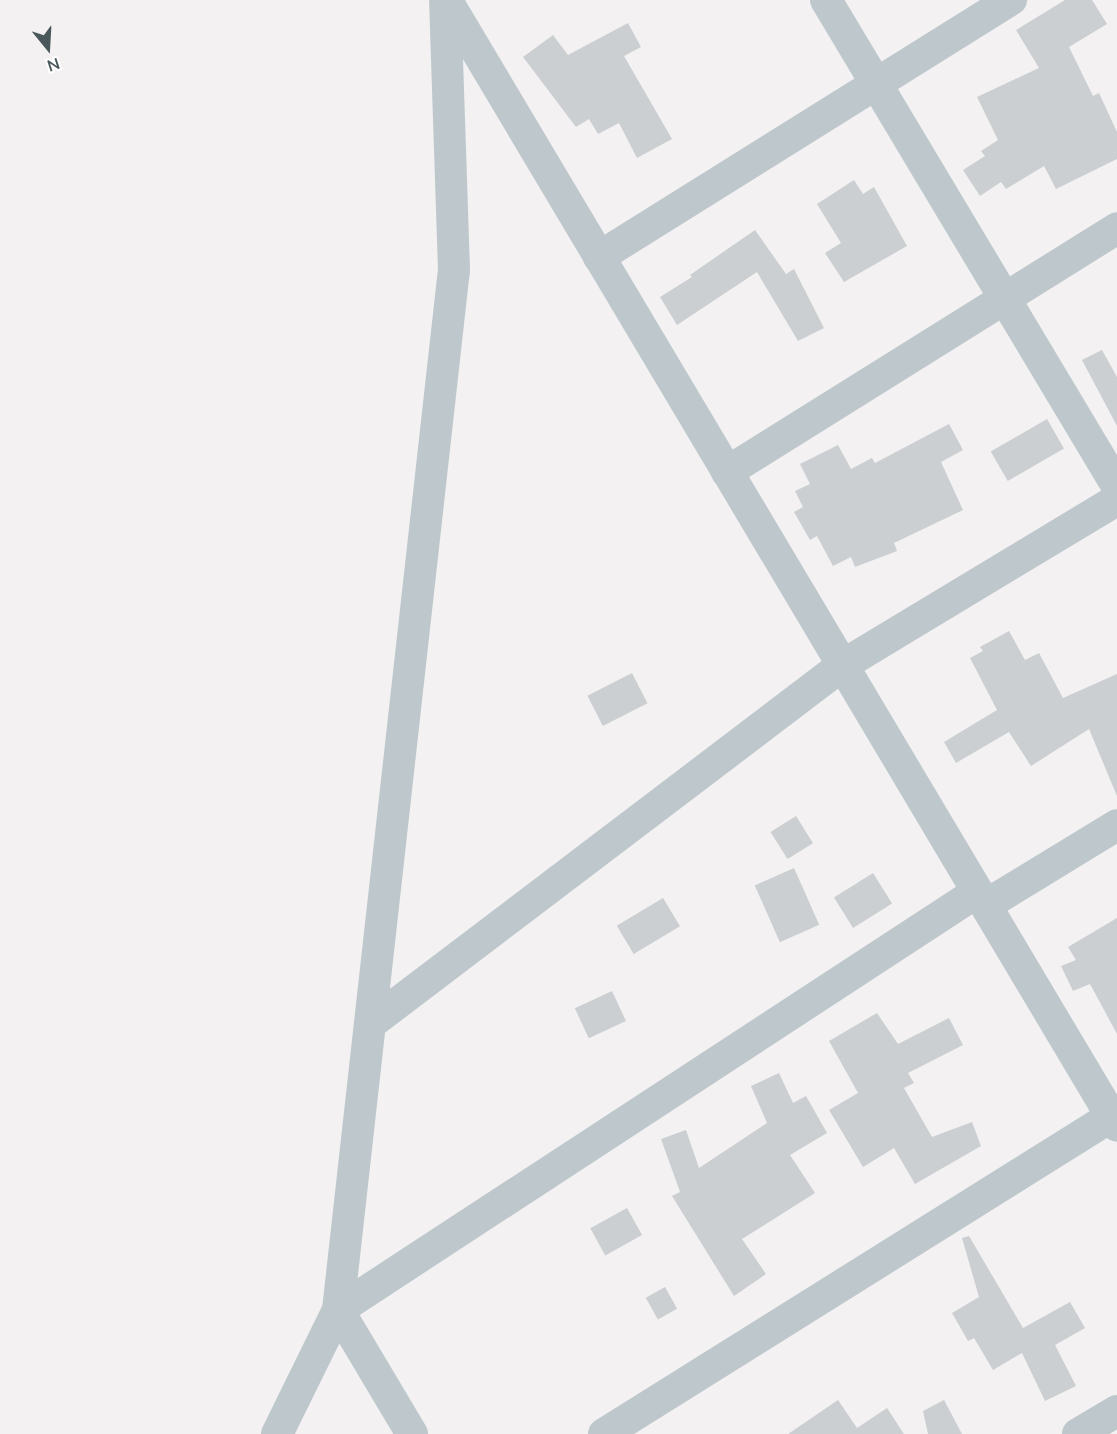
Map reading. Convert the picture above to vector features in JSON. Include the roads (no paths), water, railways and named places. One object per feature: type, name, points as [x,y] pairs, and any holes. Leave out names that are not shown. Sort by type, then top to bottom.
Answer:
[{"type":"street","points":[[446,0],[1115,1118],[604,1434]]},
{"type":"street","points":[[277,1434],[338,1310],[454,270],[446,0]]},
{"type":"street","points":[[826,0],[1117,486]]},
{"type":"street","points":[[599,257],[1011,0]]},
{"type":"street","points":[[727,472],[1117,228]]},
{"type":"street","points":[[370,1024],[843,665],[1117,500]]},
{"type":"street","points":[[338,1310],[982,898],[1117,825]]},
{"type":"street","points":[[338,1310],[412,1434]]},
{"type":"street","points":[[1077,1434],[1117,1410]]}]
